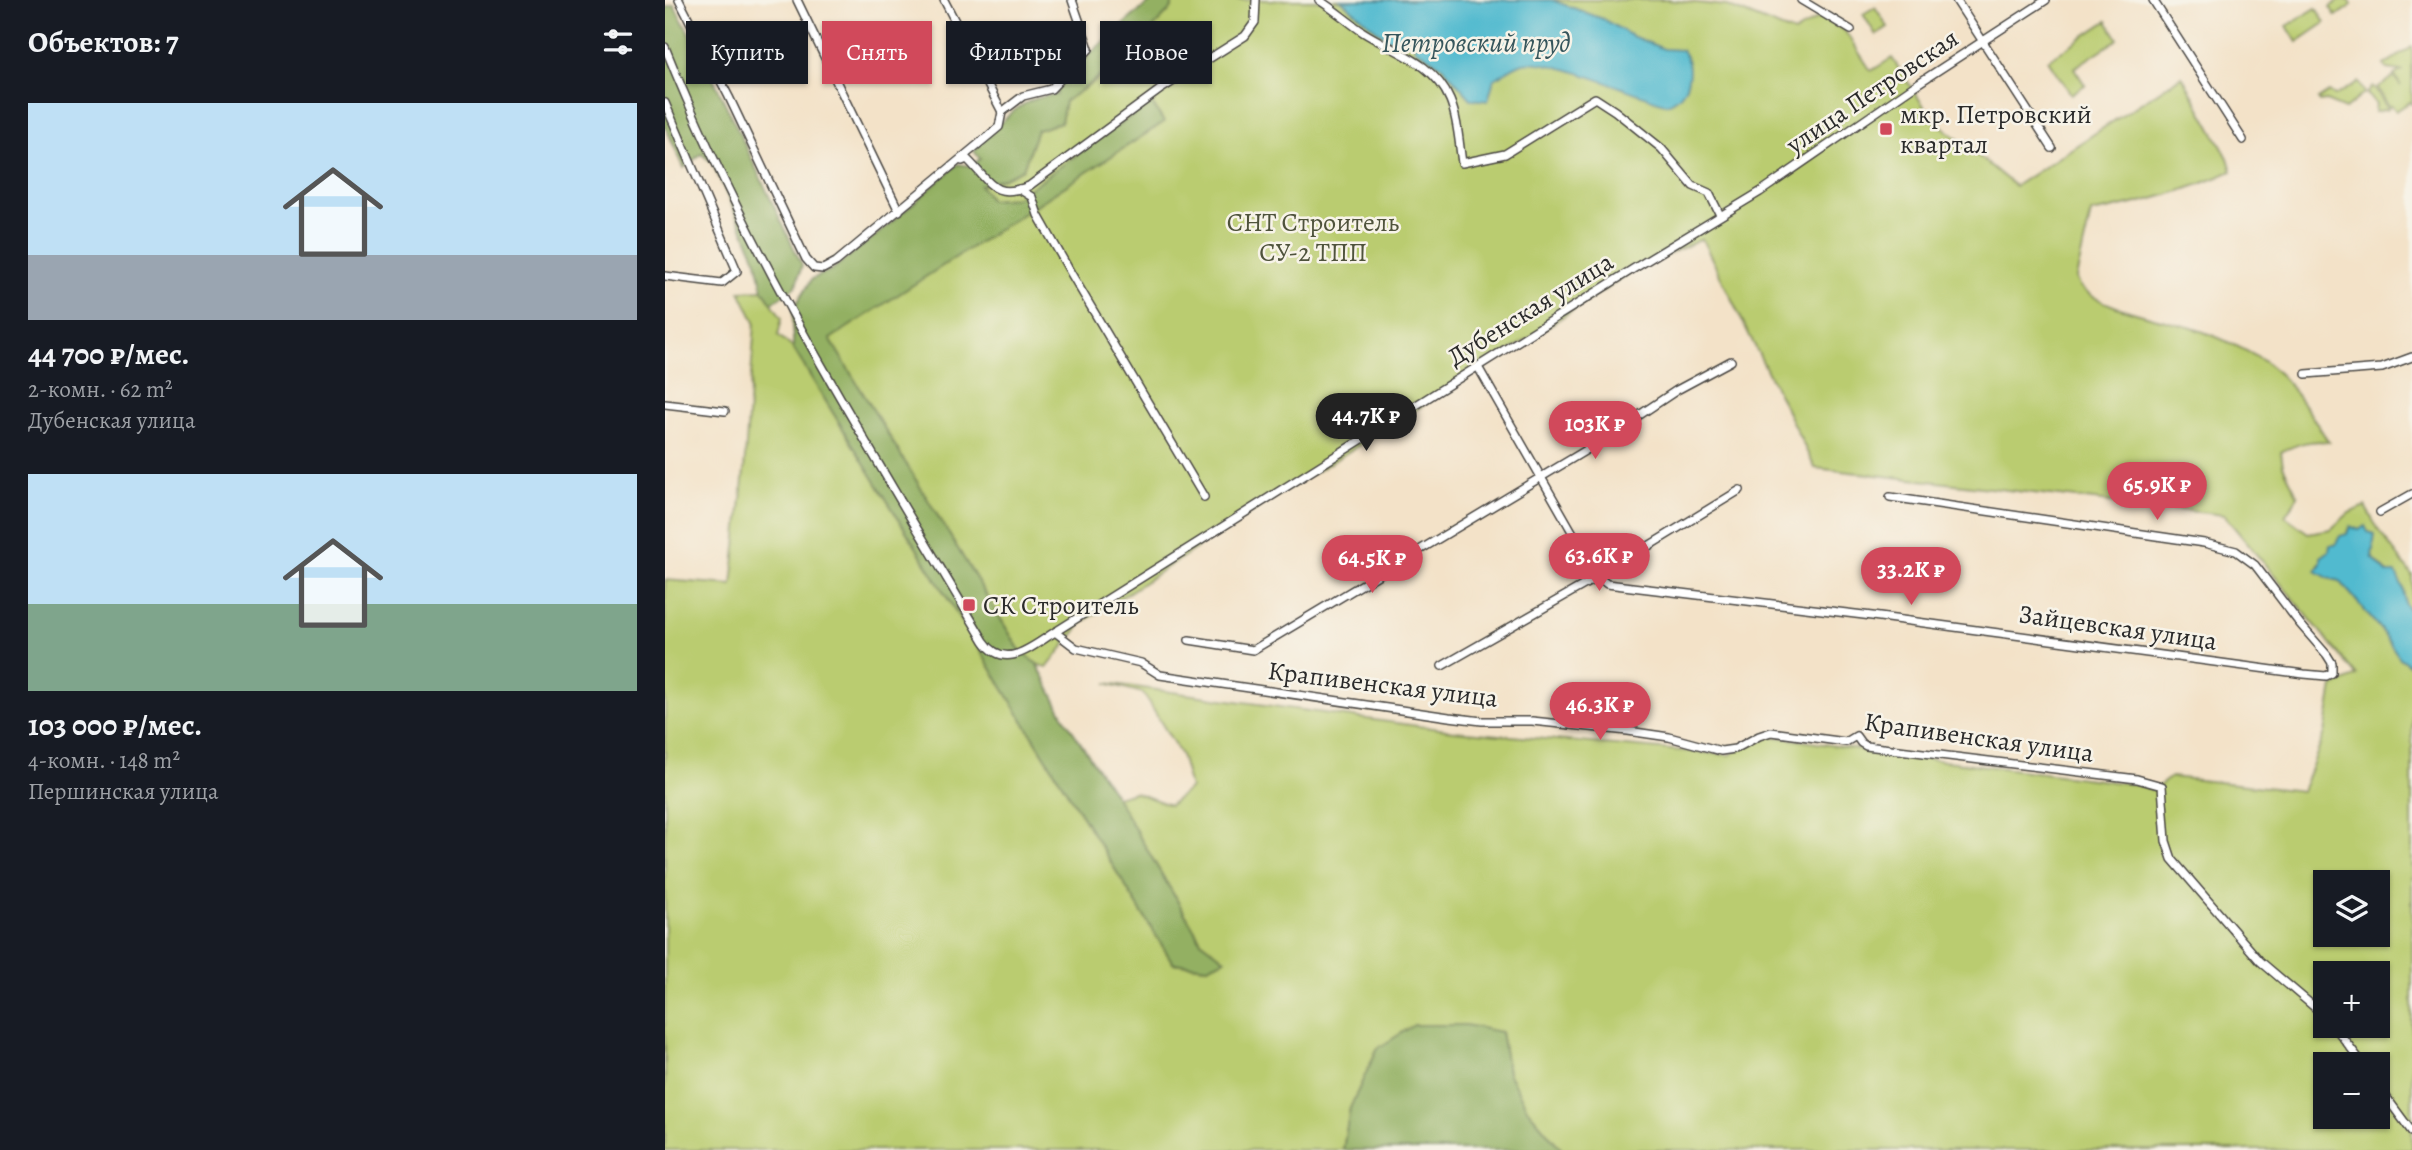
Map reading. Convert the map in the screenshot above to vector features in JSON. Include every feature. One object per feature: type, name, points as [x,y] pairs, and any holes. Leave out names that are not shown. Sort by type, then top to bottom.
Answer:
[{"type":"street","points":[[679,0],[729,97],[806,259],[814,268],[824,269],[899,211],[999,127],[1002,112],[944,0]]},
{"type":"street","points":[[797,0],[899,211]]},
{"type":"street","points":[[1002,112],[1023,96],[1051,89],[1089,49],[1072,0]]},
{"type":"street","points":[[958,162],[967,159],[979,170],[986,182],[1000,191],[1029,186],[1160,89],[1245,36],[1255,22],[1256,0]]},
{"type":"street","points":[[1319,0],[1361,31],[1418,62],[1440,84],[1450,99],[1462,163],[1505,154],[1595,98],[1661,148],[1693,186],[1709,193],[1720,215]]},
{"type":"street","points":[[1801,0],[1851,30]]},
{"type":"street","points":[[1955,0],[2052,148]]},
{"type":"street","name":"улица Петровская","points":[[1720,215],[1800,166],[1914,86],[2046,0]]},
{"type":"street","points":[[2153,0],[2243,140]]},
{"type":"street","name":"Дубенская улица","points":[[665,47],[693,116],[786,304],[984,641],[993,652],[1004,656],[1022,652],[1055,632],[1720,215]]},
{"type":"street","points":[[665,103],[737,271],[722,283],[665,276]]},
{"type":"street","points":[[1019,189],[1032,197],[1038,215],[1072,275],[1204,497]]},
{"type":"street","points":[[2306,374],[2382,368],[2412,357]]},
{"type":"street","points":[[1189,640],[1253,650],[1541,477],[1677,390],[1731,361]]},
{"type":"street","points":[[1478,367],[1598,577]]},
{"type":"street","points":[[665,404],[725,411]]},
{"type":"street","points":[[1442,666],[1598,577],[1740,491]]},
{"type":"street","points":[[2380,512],[2412,494]]},
{"type":"street","name":"Зайцевская улица","points":[[1598,577],[1604,583],[1617,586],[1872,616],[2304,674],[2328,676],[2332,673],[2332,663],[2327,655],[2300,624],[2265,576],[2252,562],[2234,550],[2204,543],[1890,497]]},
{"type":"street","name":"Крапивенская улица","points":[[1055,632],[1076,648],[1141,663],[1160,676],[1449,717],[1482,721],[1532,721],[1616,730],[1669,737],[1721,751],[1735,748],[1771,732],[1846,742],[1856,736],[1866,746],[2137,779],[2162,786],[2166,841],[2172,859],[2260,961],[2313,1006]]},
{"type":"street","points":[[2343,1038],[2354,1052]]},
{"type":"street","points":[[2390,1102],[2412,1132]]},
{"type":"green space","points":[[1153,0],[1172,0],[1172,8],[1160,21],[1128,20]]},
{"type":"green space","name":"СНТ Строитель СУ-2 ТПП","points":[[1172,0],[1668,0],[1727,6],[1794,33],[1820,17],[1845,31],[1871,71],[1892,58],[1931,117],[2015,186],[2182,76],[2228,158],[2232,171],[2163,196],[2091,213],[2076,278],[2081,287],[2092,296],[2107,303],[2212,335],[2252,354],[2274,369],[2295,392],[2329,442],[2304,443],[2281,452],[2283,466],[2298,496],[2285,516],[2308,533],[2331,529],[2349,513],[2365,506],[2379,531],[2412,575],[2412,608],[2409,610],[2405,604],[2403,588],[2372,557],[2373,533],[2348,529],[2347,534],[2328,552],[2317,568],[2328,578],[2340,581],[2381,630],[2400,658],[2412,667],[2412,1150],[1562,1150],[1528,1110],[1508,1073],[1501,1032],[1414,1025],[1350,1108],[1343,1150],[665,1150],[665,580],[732,585],[755,322],[740,291],[763,290],[782,318],[778,335],[793,348],[1173,963],[1207,967],[1201,941],[1116,797],[1134,792],[1170,805],[1190,788],[1181,755],[1143,693],[1106,683],[1454,731],[1729,755],[1761,737],[1770,736],[1897,755],[2132,784],[2153,790],[2171,777],[2302,791],[2325,733],[2333,687],[2357,676],[2224,515],[1815,468],[1702,239],[1642,266],[1259,507],[1082,623],[1047,668],[1037,664],[1019,649],[829,338],[1164,122],[1151,103],[1016,198],[990,200],[980,185],[1023,169],[1037,130],[1061,122],[1065,101],[1100,77],[1100,84],[1212,84],[1212,21],[1158,21],[1172,8]]},
{"type":"green space","points":[[2341,0],[2349,0],[2352,5],[2336,16],[2330,7]]},
{"type":"green space","points":[[674,5],[686,28],[686,84],[716,84],[802,265],[796,286],[772,303],[763,290],[757,261],[712,162],[701,154],[684,168],[665,126],[665,8]]},
{"type":"green space","points":[[1875,7],[1888,27],[1876,35],[1863,14]]},
{"type":"green space","points":[[2316,8],[2325,23],[2297,42],[2287,26]]},
{"type":"green space","points":[[2107,21],[2118,39],[2074,68],[2085,85],[2071,94],[2048,60]]},
{"type":"green space","points":[[1100,44],[1100,75],[1065,101],[1061,122],[1037,130],[1023,169],[980,185],[990,200],[1016,198],[1151,102],[1164,122],[830,339],[1019,649],[1037,664],[1065,719],[1116,797],[1201,941],[1225,959],[1208,967],[1173,963],[793,348],[793,309],[812,279],[833,269],[884,229],[958,164],[971,166],[980,159],[974,151],[1001,122],[1021,106],[1044,96],[1057,95],[1056,84],[1086,84],[1086,57]]},
{"type":"green space","points":[[2412,47],[2412,104],[2410,102],[2396,111],[2392,106],[2389,107],[2377,88],[2394,77],[2401,86],[2394,75],[2401,71],[2387,69],[2384,65]]},
{"type":"green space","points":[[2358,82],[2365,93],[2345,109],[2326,101],[2320,102],[2318,99],[2329,92],[2335,96]]},
{"type":"green space","points":[[2373,86],[2388,109],[2375,112],[2376,104],[2367,94]]},
{"type":"green space","points":[[1414,1025],[1466,1025],[1501,1032],[1508,1073],[1528,1110],[1562,1150],[1343,1150],[1350,1108],[1377,1049]]},
{"type":"water","name":"Петровский пруд","points":[[1341,0],[1552,0],[1603,19],[1632,36],[1664,49],[1682,50],[1688,65],[1688,81],[1680,95],[1667,104],[1572,71],[1523,63],[1494,79],[1488,101],[1471,99],[1443,67],[1414,48],[1416,43],[1411,39],[1407,44],[1387,39]]},
{"type":"water","points":[[2350,526],[2359,530],[2365,526],[2368,532],[2375,534],[2372,557],[2387,573],[2396,573],[2403,588],[2405,604],[2409,610],[2412,608],[2412,667],[2400,658],[2381,630],[2340,581],[2316,571],[2321,557],[2329,551],[2330,545],[2335,545],[2340,536],[2347,534]]},
{"type":"place","name":"мкр. Петровский квартал","points":[[1886,129]]},
{"type":"place","name":"СК Строитель","points":[[969,605]]}]
